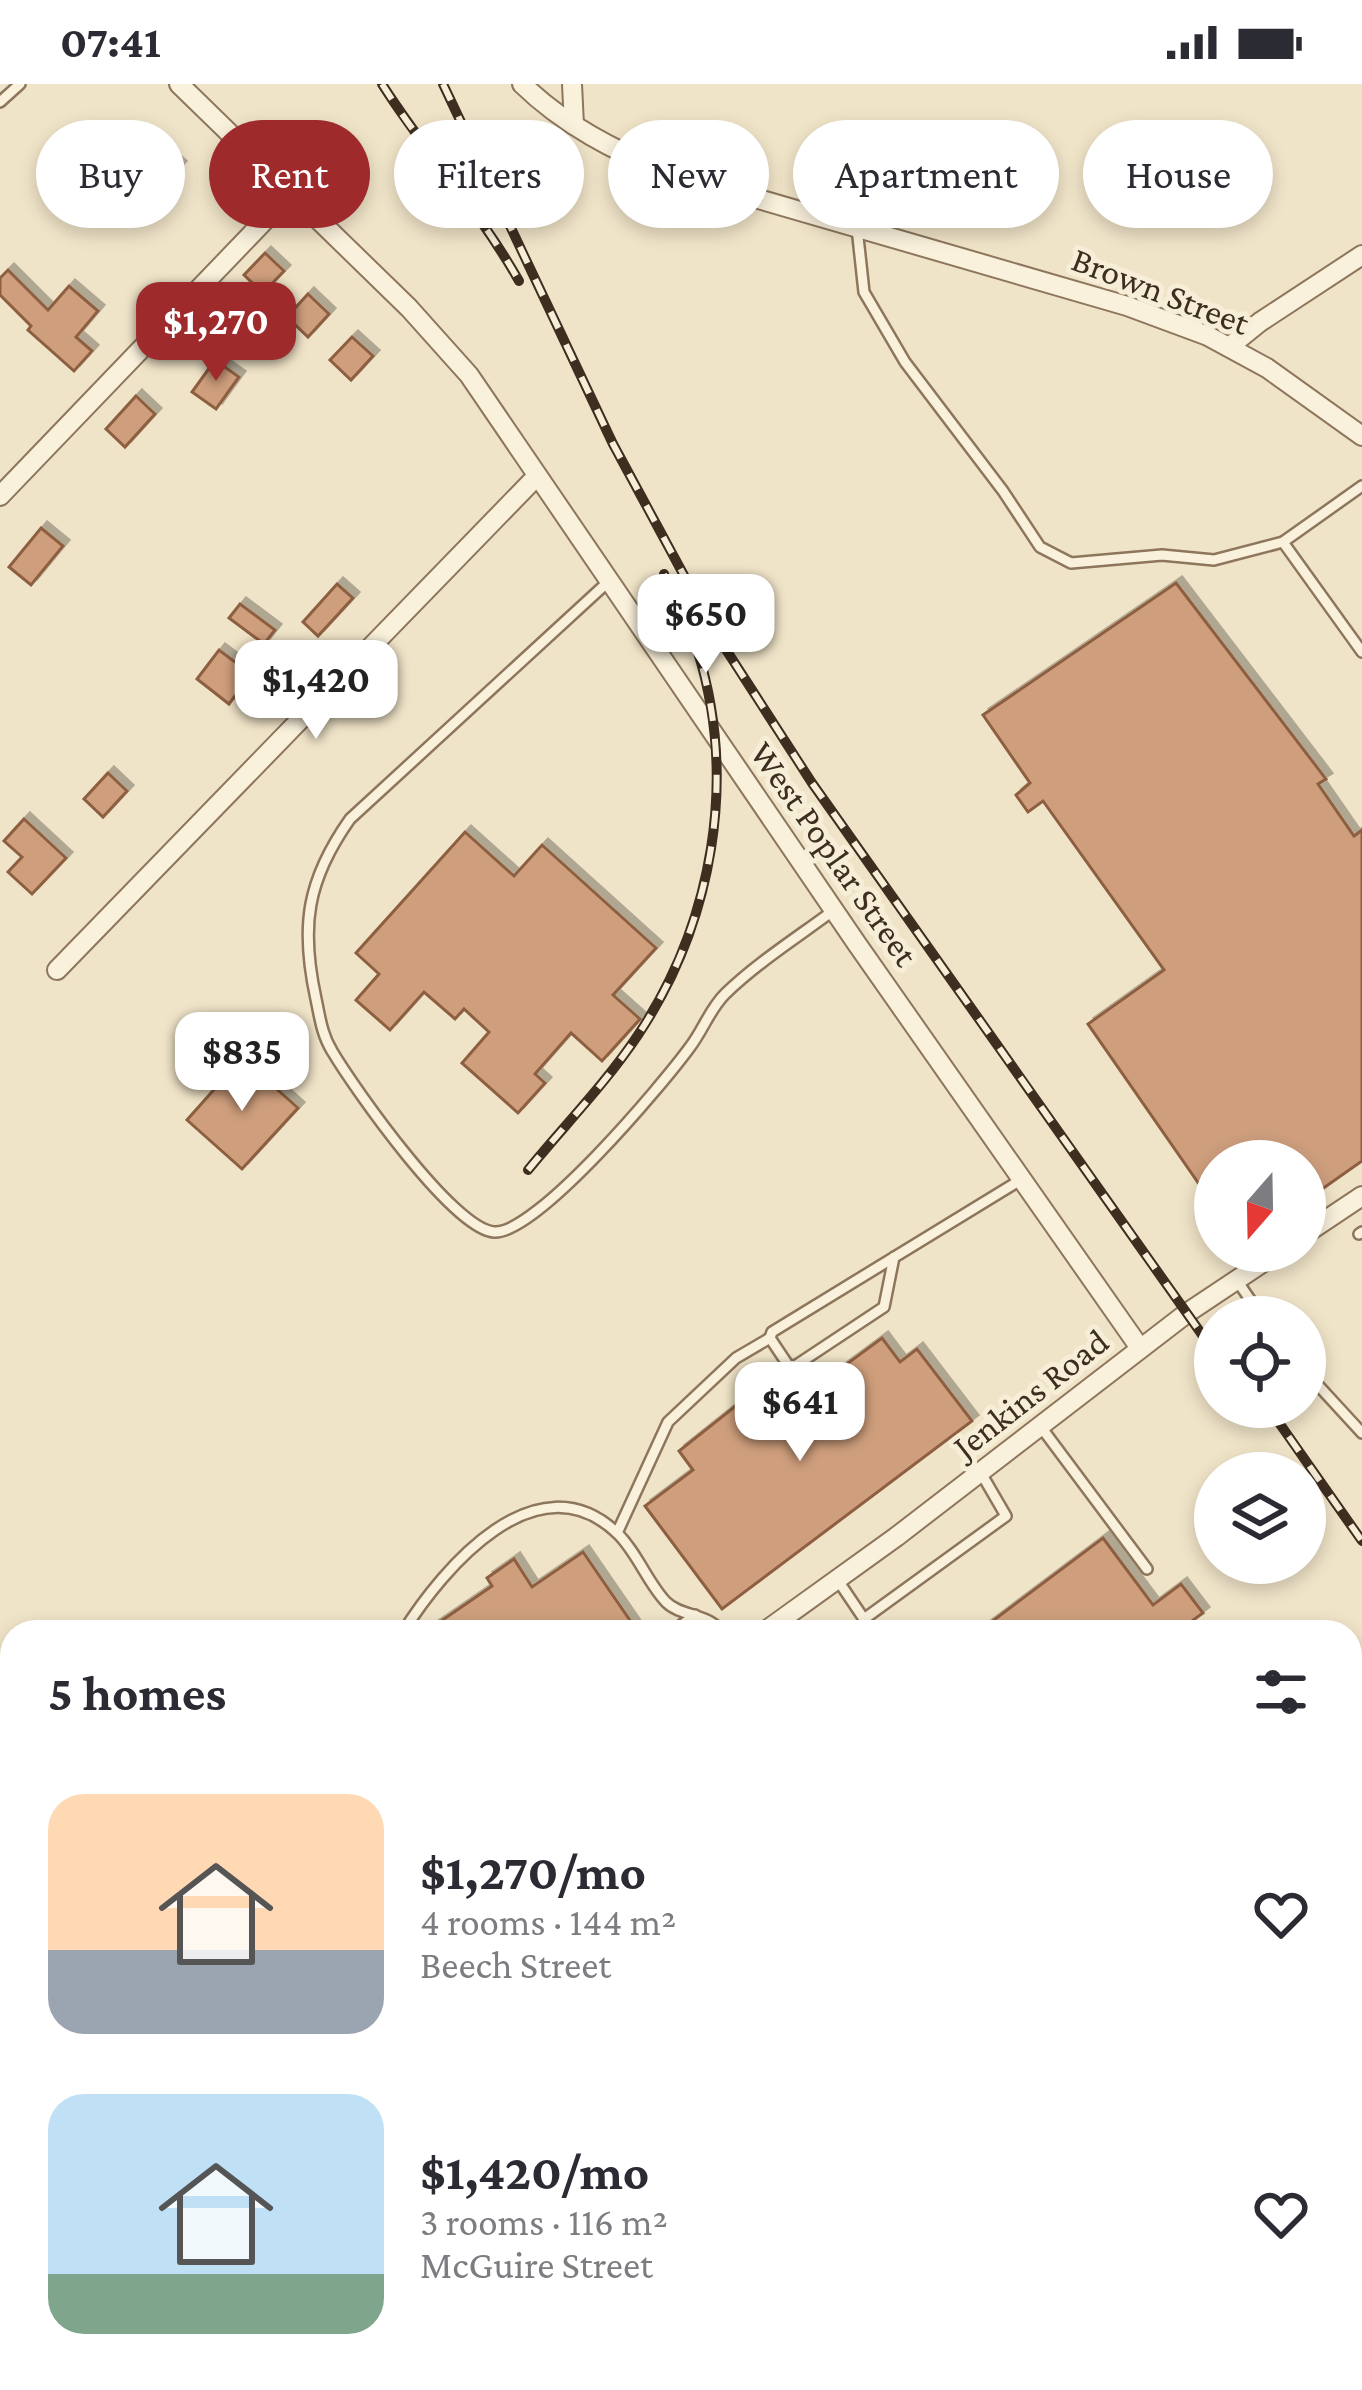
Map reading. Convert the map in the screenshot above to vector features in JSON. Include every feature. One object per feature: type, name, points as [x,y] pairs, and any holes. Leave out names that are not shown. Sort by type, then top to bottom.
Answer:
[{"type":"street","name":"West Poplar Street","points":[[179,84],[217,120]]},
{"type":"street","name":"Brown Street","points":[[522,84],[568,120]]},
{"type":"street","points":[[572,84],[574,120]]},
{"type":"street","name":"Brown Street","points":[[584,131],[669,173],[793,209]]},
{"type":"street","points":[[0,496],[257,228]]},
{"type":"street","name":"West Poplar Street","points":[[328,228],[469,375],[834,910],[1141,1348]]},
{"type":"street","name":"Brown Street","points":[[857,228],[1126,305],[1229,346],[1286,380],[1362,436]]},
{"type":"street","points":[[1229,346],[1362,255]]},
{"type":"street","points":[[57,970],[537,476]]},
{"type":"street","points":[[1326,1220],[1362,1196]]},
{"type":"street","name":"Jenkins Road","points":[[783,1620],[1141,1348],[1249,1272]]},
{"type":"lane","points":[[0,102],[20,84]]},
{"type":"lane","points":[[857,228],[865,292],[905,362],[1004,491],[1040,548],[1071,563],[1162,555],[1214,560],[1283,542],[1362,486]]},
{"type":"lane","points":[[1283,542],[1362,652]]},
{"type":"lane","points":[[608,581],[350,819],[327,851],[307,917],[308,964],[324,1037],[352,1084],[455,1212],[493,1232],[512,1229],[530,1219],[613,1139],[691,1046],[725,995],[834,910]]},
{"type":"lane","points":[[617,1533],[668,1422],[736,1358],[1022,1179]]},
{"type":"lane","points":[[770,1338],[792,1367],[813,1354],[884,1307],[894,1257]]},
{"type":"lane","points":[[1237,1280],[1248,1296]]},
{"type":"lane","points":[[1326,1394],[1362,1433]]},
{"type":"lane","points":[[1041,1427],[1147,1569]]},
{"type":"lane","points":[[837,1580],[864,1619],[1006,1516],[981,1473]]},
{"type":"lane","points":[[412,1620],[447,1572],[504,1522],[548,1506],[591,1516],[617,1533],[669,1606],[706,1620]]},
{"type":"lane","points":[[689,1620],[695,1616]]},
{"type":"building","points":[[265,253],[284,271],[263,293],[244,275]]},
{"type":"building","points":[[8,270],[48,310],[69,286],[98,311],[76,337],[92,351],[74,371],[28,330],[31,326],[0,295],[0,278]]},
{"type":"building","points":[[308,294],[329,314],[308,337],[287,317]]},
{"type":"building","points":[[352,337],[373,356],[351,380],[330,360]]},
{"type":"building","points":[[215,360],[239,377],[216,409],[192,392]]},
{"type":"building","points":[[136,396],[155,414],[125,447],[106,429]]},
{"type":"building","points":[[41,528],[63,546],[31,585],[9,567]]},
{"type":"building","points":[[1176,583],[1326,779],[1318,784],[1354,836],[1362,830],[1362,1161],[1326,1186],[1326,1140],[1194,1140],[1194,1177],[1088,1024],[1164,970],[1043,801],[1028,812],[1016,795],[1030,783],[983,715]]},
{"type":"building","points":[[337,584],[353,598],[318,636],[303,622]]},
{"type":"building","points":[[240,604],[275,630],[264,644],[229,618]]},
{"type":"building","points":[[219,650],[251,674],[229,704],[197,679]]},
{"type":"building","points":[[108,773],[127,791],[103,817],[84,799]]},
{"type":"building","points":[[24,819],[66,858],[32,894],[8,872],[22,857],[4,841]]},
{"type":"building","points":[[465,832],[514,876],[542,845],[656,948],[613,995],[640,1019],[602,1061],[571,1033],[535,1074],[545,1083],[518,1113],[462,1063],[489,1032],[464,1009],[455,1019],[424,992],[390,1030],[356,1000],[379,974],[356,953]]},
{"type":"building","points":[[242,1058],[298,1108],[242,1169],[187,1120]]},
{"type":"building","points":[[882,1338],[900,1362],[917,1349],[972,1421],[722,1609],[645,1506],[693,1470],[679,1451],[781,1370],[790,1374],[805,1395]]},
{"type":"building","points":[[1103,1538],[1153,1605],[1181,1584],[1203,1613],[1193,1620],[994,1620]]},
{"type":"building","points":[[583,1552],[630,1620],[442,1620],[492,1586],[487,1578],[514,1559],[532,1587]]},
{"type":"railway","points":[[382,84],[519,281]]},
{"type":"railway","points":[[443,84],[613,444],[714,631],[812,783],[1194,1323]]},
{"type":"railway","points":[[528,1170],[638,1035],[685,945],[700,897],[711,848],[716,748],[697,649],[664,574]]},
{"type":"railway","points":[[1283,1428],[1362,1541]]}]
